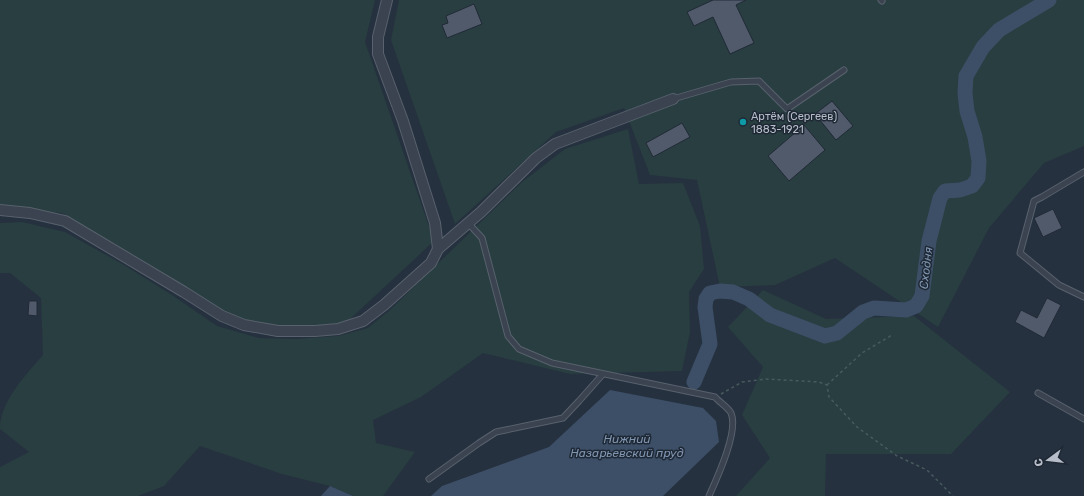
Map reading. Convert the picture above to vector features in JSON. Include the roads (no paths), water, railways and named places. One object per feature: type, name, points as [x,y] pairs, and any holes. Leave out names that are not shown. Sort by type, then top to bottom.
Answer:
[{"type":"street","points":[[387,0],[378,37],[378,54],[403,121],[430,208],[438,249]]},
{"type":"street","points":[[0,210],[30,213],[65,221],[222,316],[244,325],[278,331],[315,331],[338,329],[364,321],[384,305],[431,263],[438,249],[468,223],[536,158],[555,144],[673,99]]},
{"type":"lane","points":[[673,99],[731,82],[759,81],[787,109],[844,70]]},
{"type":"lane","points":[[1084,172],[1034,201],[1020,253],[1059,285],[1084,297]]},
{"type":"lane","points":[[468,223],[482,238],[508,336],[519,350],[552,363],[715,397],[731,412],[733,430],[719,474],[709,496]]},
{"type":"lane","points":[[428,479],[479,442],[496,432],[563,418],[580,402],[603,374]]},
{"type":"lane","points":[[1038,393],[1084,418]]},
{"type":"water","name":"Нижний Назарьевский пруд","points":[[610,390],[703,408],[716,421],[719,442],[663,496],[431,496],[442,486],[549,447]]},
{"type":"water","points":[[330,486],[353,496],[321,496]]},
{"type":"waterway","name":"Сходня","points":[[694,382],[710,344],[705,307],[706,299],[710,293],[720,291],[733,292],[749,299],[770,315],[825,336],[837,333],[863,312],[874,308],[906,310],[916,306],[922,296],[929,241],[940,198],[945,191],[960,190],[972,186],[978,178],[979,161],[975,137],[967,111],[965,93],[966,76],[983,47],[999,30],[1049,0]]},
{"type":"place","name":"Артём (Сергеев) 1883-1921","points":[[743,122]]}]
